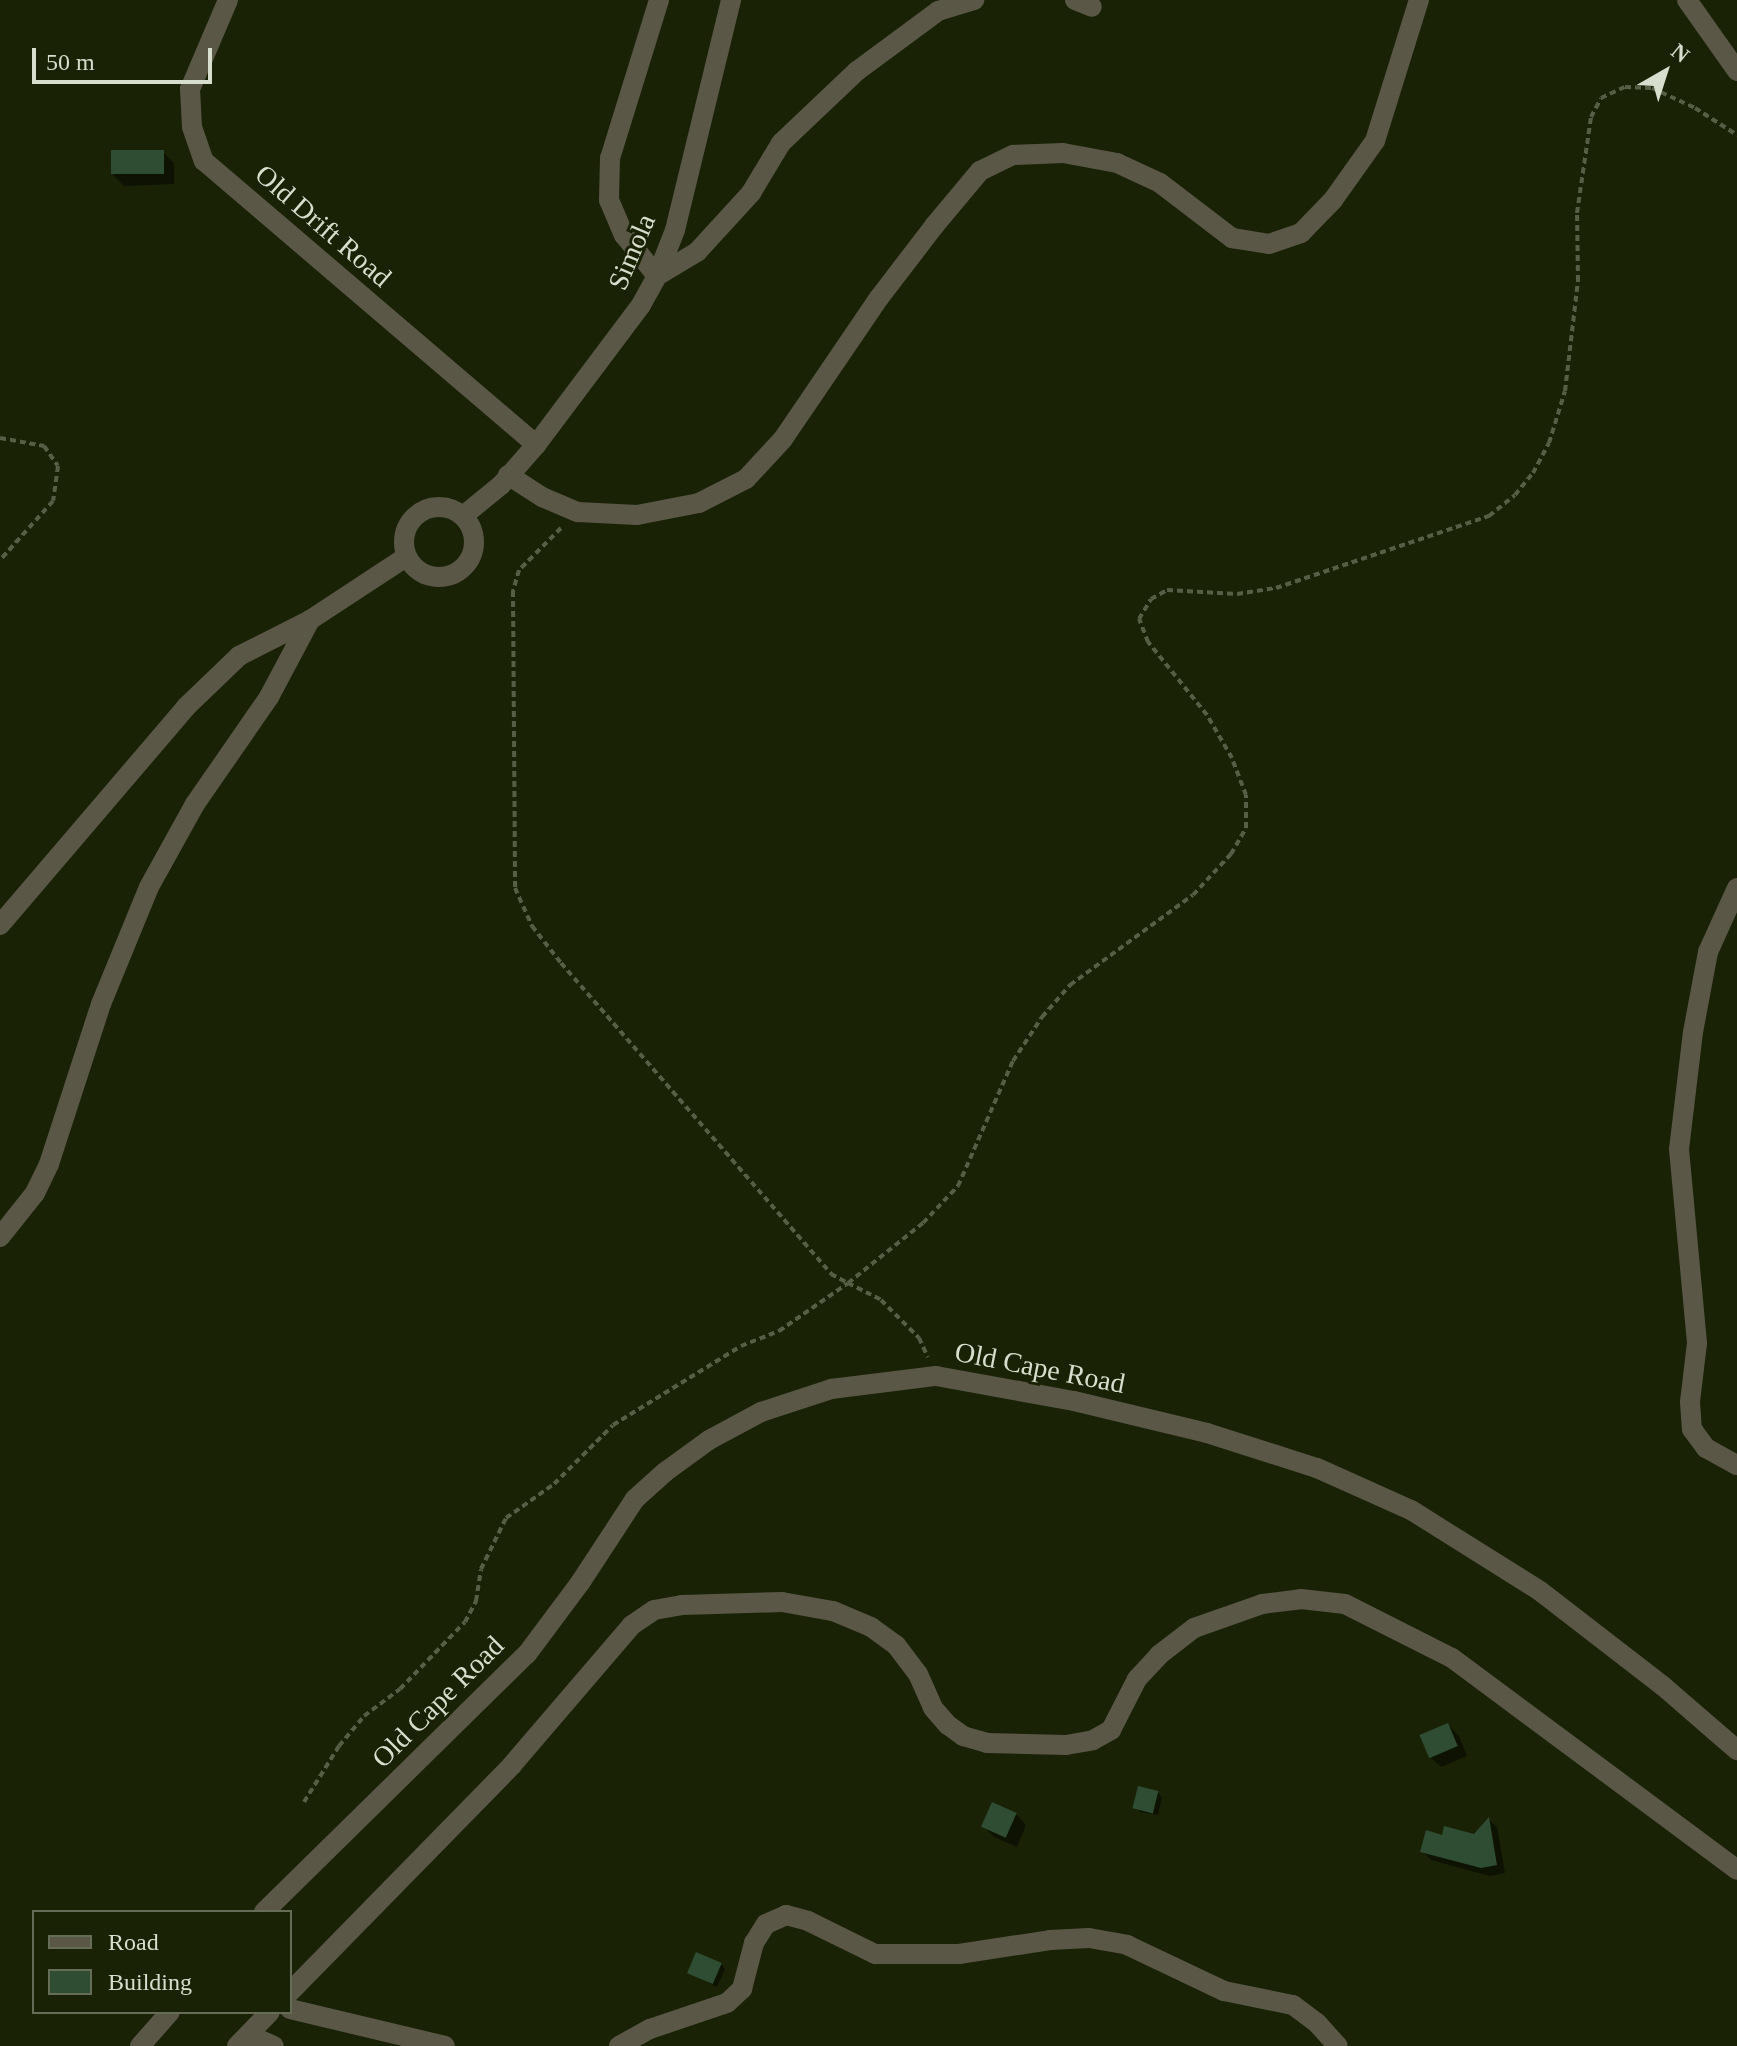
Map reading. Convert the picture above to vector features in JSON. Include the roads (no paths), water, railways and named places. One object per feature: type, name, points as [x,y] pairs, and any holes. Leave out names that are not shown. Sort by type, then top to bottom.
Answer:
[{"type":"street","name":"Old Drift Road","points":[[228,0],[190,89],[192,127],[204,161],[536,445]]},
{"type":"street","points":[[659,0],[610,158],[609,200],[624,235],[657,276],[697,252],[751,193],[781,143],[857,71],[938,11],[974,0]]},
{"type":"street","name":"Simola","points":[[463,516],[504,480],[536,445],[625,328],[657,276],[675,230],[731,0]]},
{"type":"street","points":[[504,480],[578,512],[637,515],[699,503],[746,479],[783,439],[879,298],[934,226],[980,171],[1013,155],[1063,153],[1117,163],[1160,183],[1232,238],[1269,244],[1301,233],[1333,200],[1375,141],[1419,0]]},
{"type":"street","points":[[1687,0],[1737,71]]},
{"type":"street","points":[[437,506],[463,516],[474,540],[472,554],[454,574],[426,575],[406,557],[402,544],[405,529],[424,510],[437,506]]},
{"type":"street","points":[[0,925],[186,707],[239,656],[310,620],[406,557]]},
{"type":"street","points":[[0,1237],[35,1193],[49,1164],[101,1004],[149,887],[195,804],[269,697],[310,620]]},
{"type":"street","points":[[1737,888],[1708,952],[1693,1032],[1679,1149],[1697,1343],[1690,1402],[1692,1429],[1706,1448],[1737,1465]]},
{"type":"street","name":"Old Cape Road","points":[[266,1910],[507,1676],[580,1583],[635,1499],[665,1472],[709,1440],[761,1412],[831,1389],[936,1376],[1074,1401],[1207,1433],[1317,1468],[1411,1510],[1540,1591],[1663,1686],[1737,1750]]},
{"type":"street","points":[[292,1990],[512,1765],[632,1625],[654,1610],[682,1605],[782,1602],[833,1611],[871,1627],[896,1645],[918,1674],[933,1708],[963,1736],[987,1743],[1066,1745],[1093,1740],[1111,1730],[1137,1679],[1159,1655],[1194,1628],[1262,1604],[1301,1599],[1345,1604],[1452,1658],[1737,1870]]},
{"type":"street","points":[[619,2046],[650,2029],[727,2003],[742,1989],[754,1943],[766,1924],[786,1915],[808,1921],[875,1954],[959,1954],[1050,1940],[1089,1938],[1127,1945],[1224,1991],[1293,2005],[1317,2023],[1338,2046]]},
{"type":"street","points":[[292,2009],[445,2046]]},
{"type":"street","points":[[140,2046],[168,2014]]},
{"type":"street","points":[[243,2041],[268,2014]]},
{"type":"street","points":[[243,2041],[274,2046]]}]
